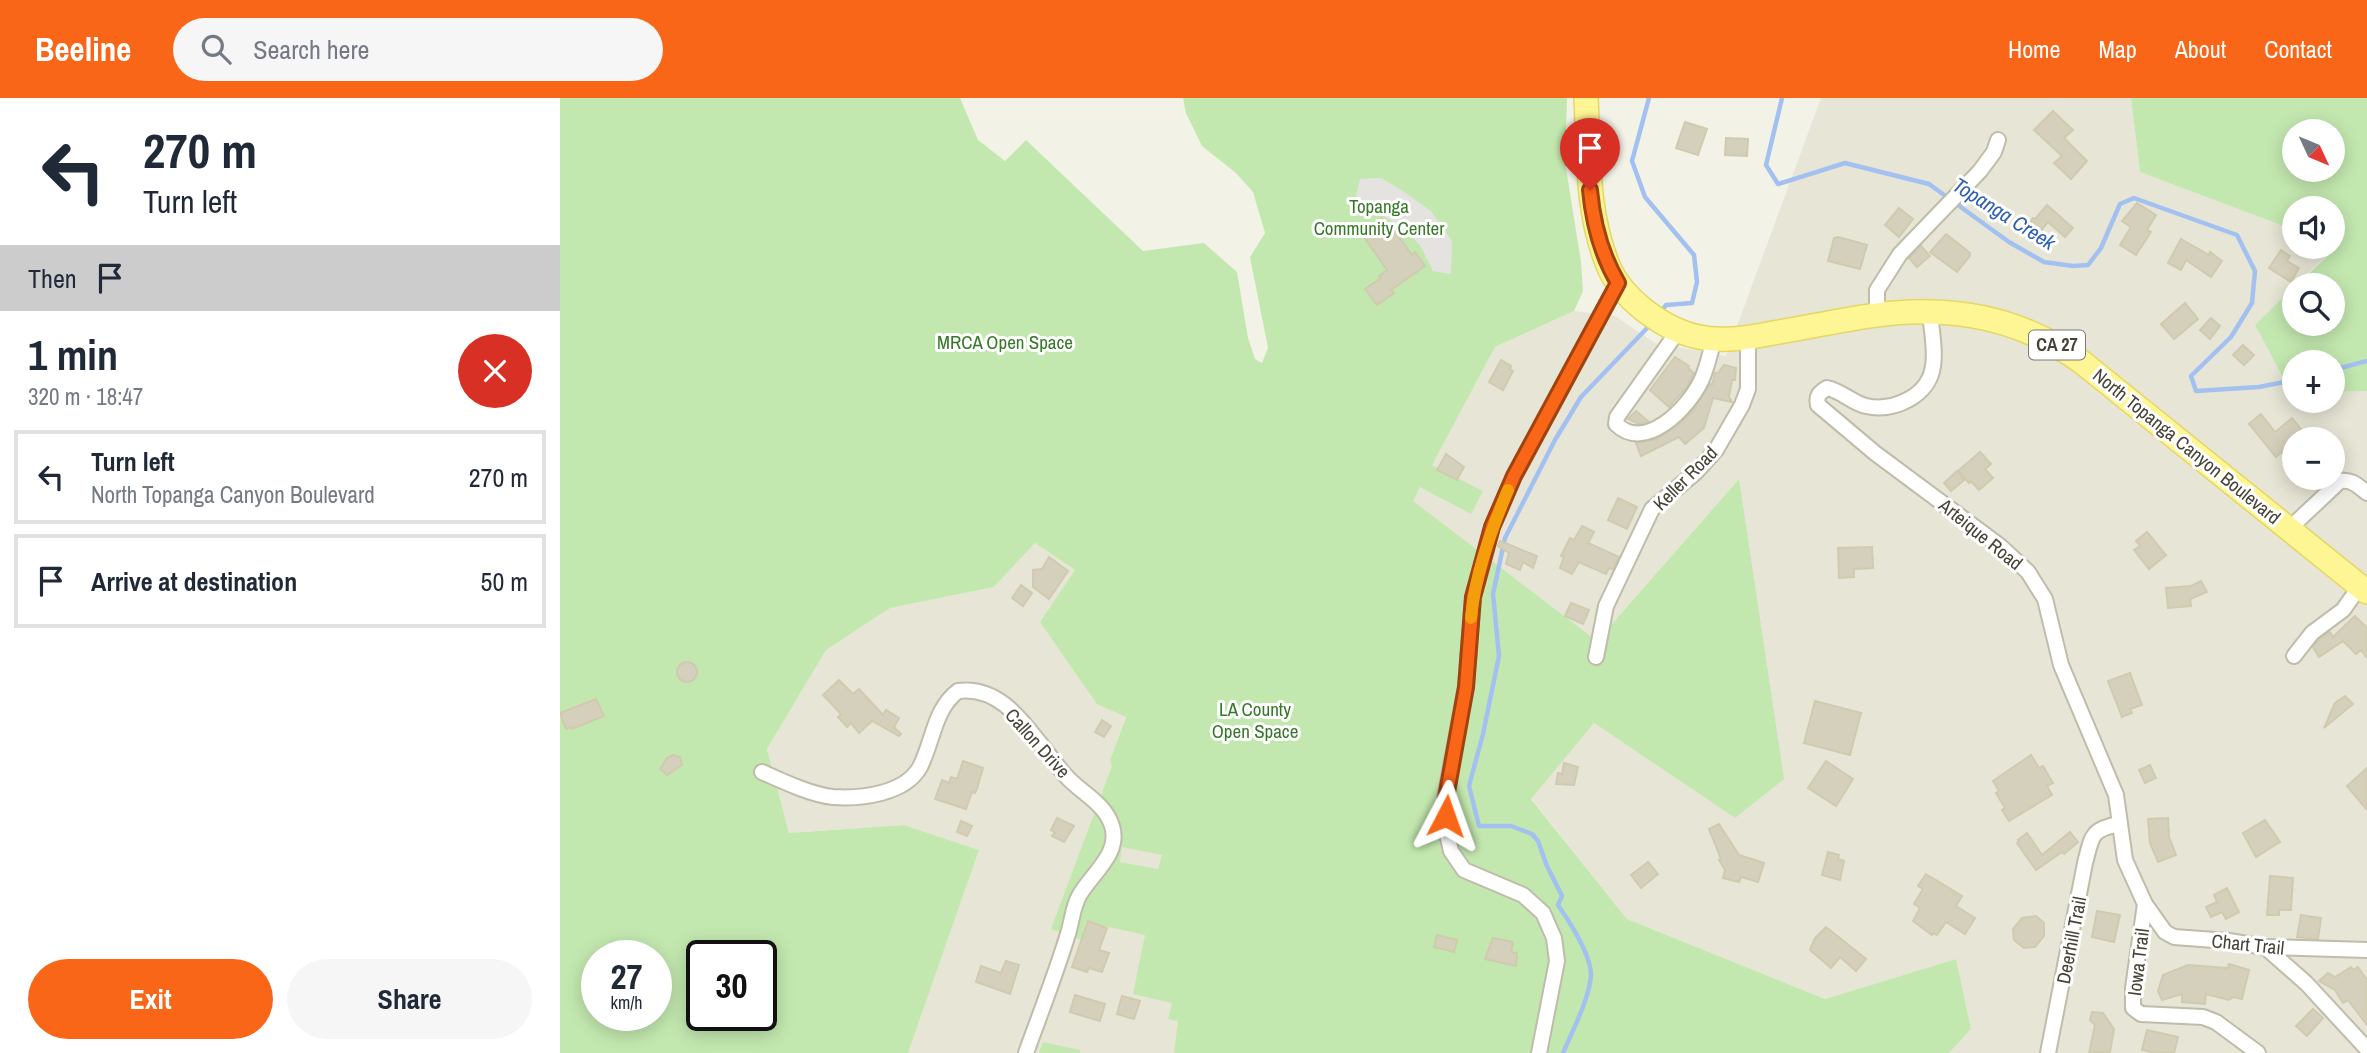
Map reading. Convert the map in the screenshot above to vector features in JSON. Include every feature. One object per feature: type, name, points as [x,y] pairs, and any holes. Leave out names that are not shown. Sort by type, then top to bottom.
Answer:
[{"type":"main road","name":"North Topanga Canyon Boulevard","points":[[1586,98],[1590,190],[1594,218],[1609,268],[1633,300],[1674,329],[1714,339],[1748,337],[1877,316],[1930,312],[1965,314],[2000,321],[2036,333],[2083,363],[2363,589]]},
{"type":"street","points":[[1877,316],[1877,290],[1900,254],[1990,158],[1998,140]]},
{"type":"street","points":[[1539,1053],[1557,961],[1554,938],[1543,913],[1523,895],[1464,870],[1451,851],[1447,834],[1446,798],[1466,687],[1473,597],[1492,527],[1514,476],[1618,283]]},
{"type":"street","name":"Arteique Road","points":[[1930,312],[1933,368],[1923,388],[1914,397],[1890,407],[1870,407],[1827,388],[1820,392],[1818,405],[1875,453],[2000,546],[2028,572],[2045,599],[2061,665],[2116,795],[2125,860],[2145,904]]},
{"type":"street","points":[[1674,329],[1617,417],[1616,424],[1622,430],[1642,434],[1676,414],[1690,400],[1702,380],[1714,339]]},
{"type":"street","name":"Keller Road","points":[[1596,657],[1606,606],[1653,509],[1696,472],[1716,450],[1742,405],[1748,389],[1748,337]]},
{"type":"street","points":[[2290,528],[2340,481],[2354,482],[2367,493]]},
{"type":"street","points":[[2294,656],[2312,633],[2343,610],[2363,589]]},
{"type":"street","name":"Callon Drive","points":[[762,772],[831,797],[881,793],[905,783],[919,769],[935,724],[958,691],[973,689],[984,692],[1021,719],[1067,777],[1103,810],[1110,819],[1114,837],[1106,859],[1078,897],[1068,935],[1026,1053]]},
{"type":"street","name":"Deerhill Trail","points":[[2048,1053],[2092,836],[2098,829],[2120,824]]},
{"type":"street","name":"Chart Trail","points":[[2145,904],[2165,932],[2174,937],[2265,947],[2367,950]]},
{"type":"street","name":"Iowa Trail","points":[[2145,904],[2133,988],[2133,1008],[2141,1014],[2178,1014],[2216,1021],[2258,1053]]},
{"type":"street","points":[[2265,947],[2306,983],[2367,1049]]},
{"type":"shaded area","points":[[1821,98],[2131,98],[2140,172],[2282,225],[2282,259],[2323,259],[2308,273],[2282,273],[2282,336],[2293,336],[2293,350],[2282,350],[2282,413],[2345,413],[2345,392],[2367,391],[2367,1053],[1949,1053],[1971,1029],[1956,959],[1825,999],[1627,919],[1531,798],[1594,723],[1735,818],[1738,480],[1597,641],[1412,501],[1495,347],[1574,311],[1615,316],[1655,343],[1726,356]]},
{"type":"shaded area","points":[[1381,178],[1431,211],[1452,241],[1451,274],[1433,271],[1420,245],[1399,225],[1355,200],[1360,179]]},
{"type":"shaded area","points":[[1035,543],[1075,570],[1041,622],[1126,716],[1110,760],[1192,875],[1174,1053],[908,1053],[979,850],[904,825],[789,833],[767,749],[826,650],[890,608],[994,587]]},
{"type":"green space","points":[[560,98],[960,98],[978,140],[1005,161],[1026,140],[1143,251],[1204,243],[1237,272],[1248,338],[1255,359],[1262,363],[1268,348],[1250,257],[1265,233],[1253,192],[1236,173],[1202,146],[1186,113],[1183,98],[1567,98],[1565,162],[1583,291],[1574,311],[1495,347],[1432,465],[1483,491],[1471,514],[1420,487],[1413,501],[1597,641],[1739,479],[1784,779],[1735,818],[1594,723],[1531,799],[1627,919],[1825,999],[1956,959],[1971,1029],[1949,1053],[1174,1053],[1178,1021],[1168,1019],[1172,1003],[1133,994],[1145,935],[1086,922],[1081,940],[1051,929],[1112,766],[1110,760],[1126,717],[1097,704],[1040,622],[1075,570],[1035,543],[994,587],[890,608],[826,650],[767,749],[789,833],[904,825],[979,850],[908,1053],[560,1053]],"holes":[[[1122,847],[1162,855],[1158,869],[1120,862]]]},
{"type":"green space","points":[[2131,98],[2367,98],[2367,391],[2345,392],[2345,350],[2282,350],[2282,375],[2255,325],[2282,299],[2282,336],[2345,336],[2345,273],[2310,273],[2324,259],[2345,259],[2345,196],[2282,196],[2282,225],[2140,172]]},
{"type":"green space","points":[[1043,1042],[1080,1050],[1080,1053],[1039,1053]]},
{"type":"building","points":[[2053,111],[2073,130],[2064,138],[2087,161],[2071,179],[2054,163],[2062,156],[2034,130]]},
{"type":"building","points":[[1685,122],[1707,129],[1698,155],[1676,148]]},
{"type":"building","points":[[1726,138],[1748,139],[1747,156],[1725,155]]},
{"type":"building","points":[[2137,203],[2156,215],[2147,230],[2151,232],[2136,255],[2120,245],[2131,227],[2122,221]]},
{"type":"building","points":[[2047,205],[2073,228],[2065,237],[2048,222],[2034,239],[2024,231]]},
{"type":"building","points":[[1899,208],[1913,219],[1899,237],[1885,225]]},
{"type":"building","points":[[1381,219],[1391,234],[1395,231],[1412,255],[1415,252],[1425,266],[1391,290],[1394,293],[1377,305],[1365,289],[1381,278],[1379,276],[1387,270],[1361,233]]},
{"type":"building","points":[[1946,234],[1970,253],[1957,272],[1930,252]]},
{"type":"building","points":[[1834,238],[1867,245],[1860,269],[1828,261]]},
{"type":"building","points":[[2181,239],[2209,255],[2210,252],[2222,261],[2211,277],[2186,260],[2181,270],[2168,263]]},
{"type":"building","points":[[1921,246],[1930,256],[1917,267],[1909,258]]},
{"type":"building","points":[[2281,250],[2282,259],[2288,259],[2287,261],[2299,268],[2296,273],[2282,273],[2282,276],[2269,268]]},
{"type":"building","points":[[2185,303],[2198,319],[2174,339],[2161,324]]},
{"type":"building","points":[[2211,318],[2220,326],[2210,339],[2200,330]]},
{"type":"building","points":[[2243,345],[2254,355],[2244,365],[2233,355]]},
{"type":"building","points":[[1675,357],[1689,366],[1694,373],[1687,387],[1669,407],[1650,390]]},
{"type":"building","points":[[1501,360],[1511,366],[1513,371],[1503,390],[1489,382]]},
{"type":"building","points":[[1724,365],[1736,368],[1729,397],[1732,402],[1713,398],[1704,428],[1685,444],[1679,437],[1641,456],[1636,443],[1657,439],[1682,422],[1710,384],[1712,385],[1715,373]]},
{"type":"building","points":[[1636,411],[1648,421],[1639,424],[1628,419]]},
{"type":"building","points":[[2261,414],[2275,432],[2292,418],[2299,427],[2282,427],[2282,452],[2276,457],[2249,424]]},
{"type":"building","points":[[1980,452],[1991,464],[1985,469],[1993,478],[1979,490],[1958,471]]},
{"type":"building","points":[[1446,454],[1464,467],[1457,480],[1437,470]]},
{"type":"building","points":[[1957,471],[1964,480],[1951,491],[1944,483]]},
{"type":"building","points":[[1618,498],[1637,507],[1627,529],[1608,520]]},
{"type":"building","points":[[1582,526],[1594,532],[1588,543],[1619,557],[1613,570],[1609,568],[1606,574],[1579,562],[1572,574],[1560,568],[1564,557],[1561,556],[1570,538],[1574,540]]},
{"type":"building","points":[[2147,532],[2166,555],[2149,569],[2134,550],[2140,546],[2136,541]]},
{"type":"building","points":[[1500,541],[1537,556],[1533,568],[1523,562],[1520,570],[1506,564],[1509,553],[1498,546]]},
{"type":"building","points":[[1872,547],[1873,568],[1854,569],[1854,577],[1839,578],[1838,548]]},
{"type":"building","points":[[1049,557],[1068,571],[1049,599],[1033,587],[1033,570],[1042,569]]},
{"type":"building","points":[[2201,581],[2207,592],[2190,599],[2191,606],[2168,608],[2166,588],[2191,586]]},
{"type":"building","points":[[1021,585],[1032,593],[1023,606],[1012,598]]},
{"type":"building","points":[[1571,603],[1589,610],[1583,624],[1565,616]]},
{"type":"building","points":[[2355,616],[2367,628],[2367,658],[2361,650],[2356,654],[2343,641],[2319,657],[2313,647],[2319,640],[2330,632],[2333,637]]},
{"type":"building","points":[[687,662],[694,665],[697,672],[694,679],[687,682],[680,679],[677,672],[680,665]]},
{"type":"building","points":[[2130,673],[2142,705],[2130,709],[2132,713],[2122,717],[2108,681]]},
{"type":"building","points":[[839,680],[853,694],[859,689],[883,715],[886,710],[899,718],[894,727],[901,734],[899,736],[872,721],[859,733],[851,723],[847,727],[838,717],[841,714],[823,695]]},
{"type":"building","points":[[2345,696],[2353,704],[2324,728],[2335,703]]},
{"type":"building","points":[[596,699],[604,716],[566,729],[560,713]]},
{"type":"building","points":[[1815,701],[1861,713],[1850,755],[1804,743]]},
{"type":"building","points":[[1102,720],[1111,726],[1104,737],[1095,732]]},
{"type":"building","points":[[673,755],[680,757],[682,765],[667,775],[660,769],[667,758]]},
{"type":"building","points":[[2031,755],[2039,768],[2043,766],[2053,783],[2047,786],[2052,795],[2009,821],[2002,810],[2005,808],[1996,793],[1999,791],[1993,781]]},
{"type":"building","points":[[963,761],[983,768],[977,789],[975,793],[972,792],[966,809],[935,799],[942,780],[949,783],[951,777],[957,779]]},
{"type":"building","points":[[1826,761],[1853,779],[1836,806],[1808,788]]},
{"type":"building","points":[[1564,763],[1578,767],[1574,785],[1556,784]]},
{"type":"building","points":[[2150,765],[2156,778],[2145,783],[2139,770]]},
{"type":"building","points":[[2367,768],[2367,810],[2347,786]]},
{"type":"building","points":[[1057,818],[1074,826],[1064,842],[1052,836],[1055,832],[1051,830]]},
{"type":"building","points":[[2168,818],[2169,837],[2176,855],[2158,862],[2150,843],[2148,819]]},
{"type":"building","points":[[2265,820],[2280,842],[2256,857],[2243,833]]},
{"type":"building","points":[[961,821],[972,826],[967,836],[957,832]]},
{"type":"building","points":[[1719,824],[1739,855],[1764,863],[1758,882],[1741,877],[1739,882],[1723,878],[1725,870],[1709,829]]},
{"type":"building","points":[[2070,832],[2078,842],[2064,854],[2062,852],[2036,870],[2017,843],[2027,833],[2042,855]]},
{"type":"building","points":[[1828,852],[1839,855],[1838,859],[1844,861],[1840,880],[1822,875]]},
{"type":"building","points":[[1648,862],[1658,874],[1641,888],[1631,875]]},
{"type":"building","points":[[1926,874],[1962,896],[1956,906],[1975,918],[1965,934],[1946,922],[1937,935],[1932,935],[1913,921],[1920,908],[1914,904],[1923,889],[1918,886]]},
{"type":"building","points":[[2270,876],[2293,878],[2291,910],[2279,910],[2279,915],[2267,915]]},
{"type":"building","points":[[2227,888],[2239,912],[2226,919],[2222,912],[2211,917],[2206,907],[2217,902],[2214,895]]},
{"type":"building","points":[[2097,911],[2120,915],[2114,942],[2092,937]]},
{"type":"building","points":[[2301,915],[2321,918],[2318,939],[2297,937]]},
{"type":"building","points":[[2036,916],[2044,923],[2044,936],[2035,947],[2024,948],[2014,940],[2013,929],[2022,918]]},
{"type":"building","points":[[1088,921],[1107,928],[1099,950],[1109,953],[1102,972],[1089,968],[1087,972],[1072,967]]},
{"type":"building","points":[[1826,927],[1866,959],[1856,971],[1840,957],[1831,968],[1810,950],[1815,938]]},
{"type":"building","points":[[1437,935],[1457,940],[1454,952],[1434,947]]},
{"type":"building","points":[[1493,938],[1513,942],[1511,952],[1517,953],[1516,966],[1485,959]]},
{"type":"building","points":[[1006,961],[1019,965],[1010,994],[976,982],[981,966],[1001,973]]},
{"type":"building","points":[[2229,964],[2249,970],[2242,999],[2233,997],[2229,1000],[2206,994],[2205,1004],[2182,1002],[2182,994],[2162,1000],[2158,991],[2163,975],[2188,965],[2228,968]]},
{"type":"building","points":[[2351,967],[2353,970],[2358,967],[2367,980],[2367,1025],[2348,1000],[2343,1003],[2335,990],[2319,981],[2328,973],[2335,977]]},
{"type":"building","points":[[1075,995],[1105,1004],[1100,1021],[1070,1012]]},
{"type":"building","points":[[1122,996],[1140,1001],[1134,1019],[1117,1014]]},
{"type":"building","points":[[2313,1009],[2323,1018],[2307,1036],[2296,1026]]},
{"type":"building","points":[[2092,1012],[2103,1013],[2114,1029],[2110,1052],[2089,1053],[2095,1025],[2090,1020]]},
{"type":"building","points":[[2147,1030],[2178,1037],[2174,1053],[2142,1050]]},
{"type":"waterway","points":[[1649,98],[1632,161],[1645,197],[1694,255],[1697,282],[1692,303],[1666,305],[1660,313]]},
{"type":"waterway","name":"Topanga Creek","points":[[1782,98],[1766,165],[1778,184],[1845,163],[1929,184],[2009,242],[2044,262],[2073,266],[2088,265],[2101,248],[2120,204],[2134,198],[2237,235],[2255,271],[2252,303],[2231,337],[2191,376],[2196,391],[2259,387],[2282,382]]},
{"type":"waterway","points":[[1563,1053],[1590,984],[1587,958],[1579,938],[1558,905],[1562,896],[1538,841],[1532,834],[1511,826],[1479,826],[1469,786],[1499,656],[1493,594],[1505,538],[1555,440],[1581,397],[1650,325]]},
{"type":"waterway","name":"Topanga Creek","points":[[2345,367],[2367,361]]},
{"type":"slow traffic","points":[[1471,618],[1473,597],[1492,527],[1508,490]]},
{"type":"route","points":[[1446,816],[1446,798],[1466,687],[1473,597],[1492,527],[1514,476],[1618,283],[1609,268],[1598,236],[1590,190]]},
{"type":"park label","name":"Topanga Community Center","points":[[1379,217]]},
{"type":"park label","name":"MRCA Open Space","points":[[1005,342]]},
{"type":"park label","name":"LA County Open Space","points":[[1255,720]]}]
